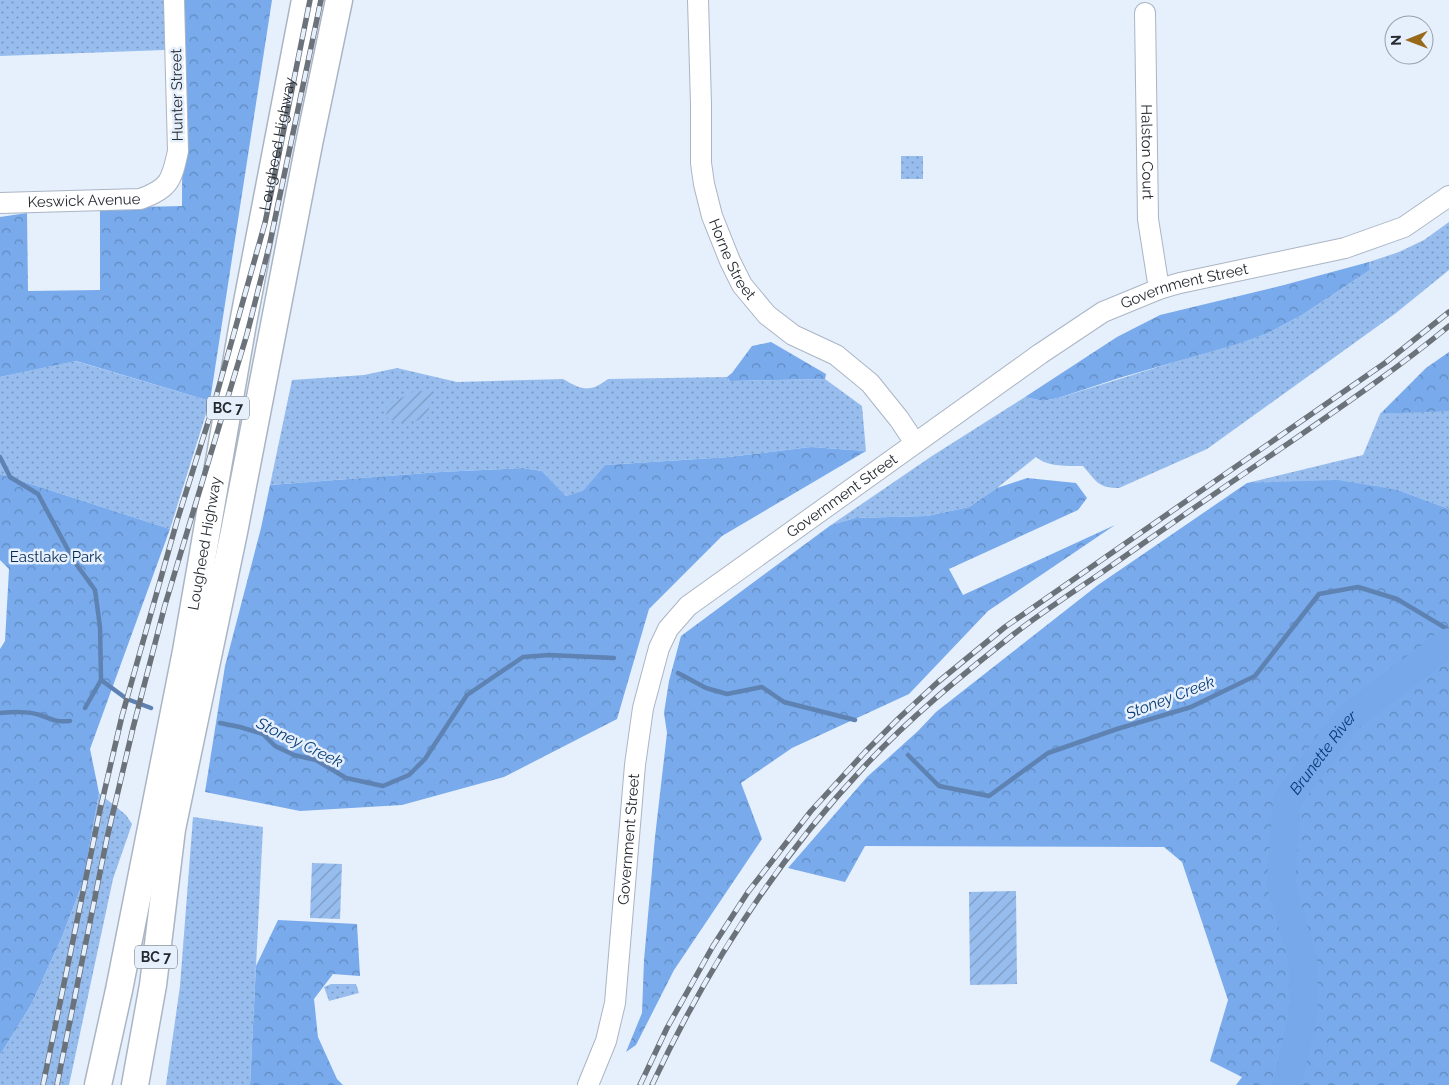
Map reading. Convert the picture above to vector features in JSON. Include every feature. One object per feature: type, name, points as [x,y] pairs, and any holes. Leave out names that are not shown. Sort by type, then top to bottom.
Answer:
[{"type":"main road","name":"Lougheed Highway","points":[[98,1085],[119,990],[162,827],[175,759],[205,546],[243,323],[306,0]]},
{"type":"main road","name":"Lougheed Highway","points":[[175,759],[234,532],[309,144],[339,0]]},
{"type":"main road","name":"Lougheed Highway","points":[[135,1085],[153,985],[162,827]]},
{"type":"street","name":"Hunter Street","points":[[165,187],[173,174],[178,151],[174,0]]},
{"type":"street","name":"Horne Street","points":[[698,0],[701,163],[704,184],[720,236],[738,277],[767,315],[793,335],[836,355],[870,383],[899,419],[915,443]]},
{"type":"street","name":"Halston Court","points":[[1145,13],[1148,219],[1159,289]]},
{"type":"street","name":"Keswick Avenue","points":[[0,203],[140,199],[153,195],[165,187]]},
{"type":"street","name":"Government Street","points":[[588,1085],[606,1041],[615,1003],[636,756],[643,708],[659,648],[668,629],[688,606],[1040,354],[1103,312],[1159,289],[1346,248],[1404,227],[1449,196]]},
{"type":"shaded area","points":[[0,0],[164,0],[165,50],[0,56]]},
{"type":"shaded area","points":[[901,156],[923,156],[923,179],[901,179]]},
{"type":"shaded area","points":[[1449,222],[1449,270],[1396,313],[1207,449],[1119,488],[1106,487],[1098,483],[1083,466],[1064,466],[1046,463],[1036,457],[997,488],[969,507],[927,516],[855,518],[831,525],[932,456],[1025,397],[1043,401],[1058,398],[1268,333],[1302,315],[1370,270],[1369,262],[1399,252],[1424,240]]},
{"type":"shaded area","points":[[75,361],[210,401],[170,529],[0,474],[0,377]]},
{"type":"shaded area","points":[[397,368],[457,382],[563,379],[581,388],[591,388],[608,379],[727,377],[730,381],[825,379],[862,406],[866,451],[811,447],[729,457],[605,465],[583,492],[566,496],[542,471],[523,468],[440,472],[270,485],[292,380],[364,375]]},
{"type":"shaded area","points":[[417,390],[432,393],[427,419],[399,423],[386,417],[387,405]]},
{"type":"shaded area","points":[[1449,411],[1449,509],[1398,490],[1247,483],[1363,455],[1380,414]]},
{"type":"shaded area","points":[[99,793],[126,815],[132,824],[113,879],[69,1085],[0,1085],[0,1055],[31,1005],[62,937],[83,882]]},
{"type":"shaded area","points":[[193,817],[263,827],[250,1085],[166,1085],[180,986]]},
{"type":"shaded area","points":[[312,863],[342,864],[340,919],[310,918]]},
{"type":"shaded area","points":[[1016,891],[1017,984],[970,985],[969,892]]},
{"type":"shaded area","points":[[331,984],[356,984],[359,993],[329,1001],[324,987]]},
{"type":"green space","points":[[183,0],[272,0],[210,401],[76,361],[0,377],[0,217],[27,213],[28,291],[100,290],[100,208],[182,206]]},
{"type":"green space","points":[[1369,262],[1370,270],[1302,315],[1268,333],[1058,398],[1043,401],[1025,397],[1117,337],[1160,315]]},
{"type":"green space","points":[[771,342],[826,374],[825,379],[730,381],[727,377],[752,346]]},
{"type":"green space","points":[[1449,352],[1449,411],[1380,414],[1426,368]]},
{"type":"green space","points":[[811,447],[866,451],[722,536],[649,609],[617,719],[504,777],[402,805],[300,811],[205,792],[225,666],[261,528],[270,485],[440,472],[523,468],[542,471],[566,496],[583,491],[605,465],[729,457]]},
{"type":"green space","name":"Eastlake Park","points":[[0,474],[170,529],[90,749],[99,793],[83,882],[62,937],[31,1005],[0,1055],[0,649],[5,641],[9,569],[0,560]]},
{"type":"green space","points":[[1027,478],[1076,483],[1087,498],[1078,510],[949,569],[963,595],[1115,525],[988,611],[909,694],[792,748],[741,783],[762,839],[674,970],[636,1045],[626,1052],[642,1013],[644,960],[667,733],[664,713],[669,681],[681,636],[831,525],[855,518],[927,516],[969,507],[997,488]]},
{"type":"green space","points":[[1337,480],[1398,490],[1449,509],[1449,1085],[1236,1085],[1242,1077],[1210,1061],[1228,1000],[1182,862],[1164,847],[865,846],[845,882],[788,868],[867,777],[936,712],[1098,585],[1247,483]]},
{"type":"green space","points":[[278,920],[357,924],[360,976],[333,974],[314,999],[318,1037],[337,1079],[343,1085],[250,1085],[256,966]]},
{"type":"waterway","name":"Stoney Creek","points":[[0,457],[10,477],[38,494],[74,561],[95,590],[100,627],[101,680],[127,699],[151,708]]},
{"type":"waterway","name":"Stoney Creek","points":[[908,755],[939,786],[989,796],[1048,753],[1117,729],[1191,707],[1255,676],[1319,594],[1358,587],[1397,599],[1449,630]]},
{"type":"waterway","name":"Brunette River","points":[[1287,1085],[1304,1010],[1303,961],[1281,885],[1287,800],[1348,718],[1449,642]]},
{"type":"waterway","name":"Stoney Creek","points":[[220,723],[263,734],[275,746],[294,755],[316,760],[346,778],[383,786],[409,775],[425,759],[467,695],[523,657],[549,655],[614,658]]},
{"type":"waterway","name":"Stoney Creek","points":[[678,673],[706,688],[727,694],[762,687],[784,702],[855,720]]},
{"type":"waterway","points":[[85,708],[101,680]]},
{"type":"waterway","points":[[0,713],[30,713],[57,721],[70,721]]},
{"type":"railway","points":[[43,1085],[100,810],[122,716],[177,521],[216,397],[265,223],[310,0]]},
{"type":"railway","points":[[57,1085],[107,838],[133,728],[165,605],[247,334],[269,247],[321,0]]},
{"type":"railway","points":[[640,1085],[667,1028],[713,946],[748,892],[811,811],[899,718],[938,682],[1005,627],[1385,363],[1449,312]]},
{"type":"railway","points":[[652,1085],[719,958],[772,879],[831,804],[898,732],[955,682],[1046,610],[1348,402],[1449,326]]}]
